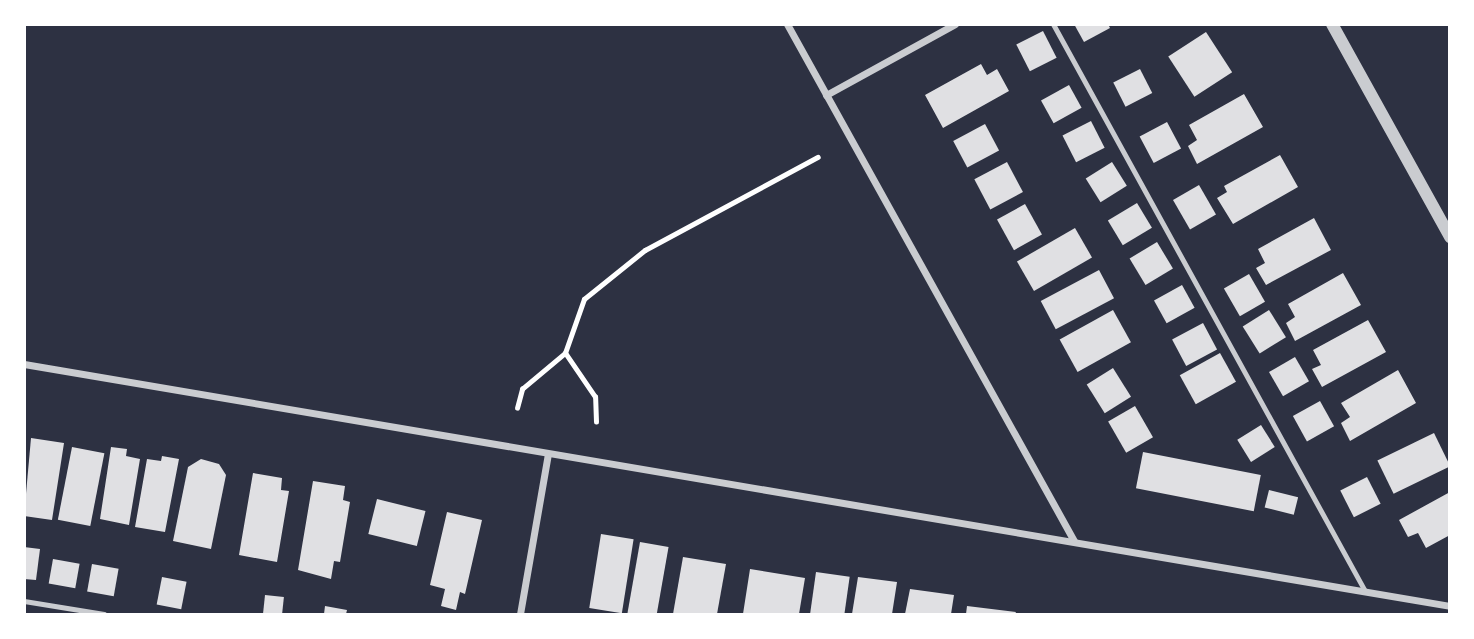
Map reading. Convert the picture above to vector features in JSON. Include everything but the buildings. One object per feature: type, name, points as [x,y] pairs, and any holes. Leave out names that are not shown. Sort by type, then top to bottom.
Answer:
[{"type":"street","points":[[787,24],[1074,541]]},
{"type":"street","points":[[826,95],[956,24]]},
{"type":"street","points":[[1332,24],[1450,237]]},
{"type":"street","points":[[24,363],[1450,606]]},
{"type":"street","points":[[520,614],[548,454]]},
{"type":"lane","points":[[1053,24],[1365,591]]},
{"type":"lane","points":[[24,601],[104,614]]},
{"type":"path","points":[[517,408],[522,389],[565,353],[584,299],[645,250],[818,157]]},
{"type":"path","points":[[565,353],[595,397],[596,422]]}]
